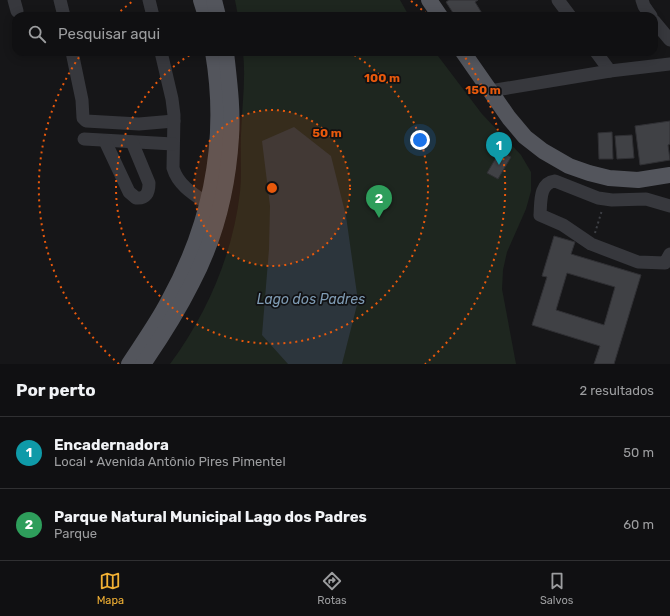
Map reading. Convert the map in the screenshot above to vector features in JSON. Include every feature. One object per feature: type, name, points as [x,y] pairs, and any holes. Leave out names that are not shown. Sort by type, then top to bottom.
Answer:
[{"type":"main road","points":[[201,0],[205,12]]},
{"type":"main road","points":[[214,0],[217,12]]},
{"type":"main road","points":[[429,0],[437,12]]},
{"type":"main road","points":[[129,364],[168,302],[191,255],[208,204],[217,156],[219,114],[214,56]]},
{"type":"main road","points":[[143,364],[175,316],[193,282],[209,245],[219,215],[231,137],[231,94],[226,56]]},
{"type":"main road","points":[[466,56],[509,118],[525,137],[543,151],[569,166],[610,178],[641,180],[670,175]]},
{"type":"street","points":[[60,0],[63,12]]},
{"type":"street","points":[[149,0],[152,12]]},
{"type":"street","points":[[558,0],[567,12]]},
{"type":"street","points":[[642,0],[648,12]]},
{"type":"street","points":[[658,26],[670,40]]},
{"type":"street","points":[[73,56],[82,100],[83,118],[86,121],[139,124],[174,121]]},
{"type":"street","points":[[162,56],[172,99],[174,121],[173,168],[175,176],[190,192],[208,204]]},
{"type":"street","points":[[599,56],[610,71]]},
{"type":"street","points":[[490,91],[610,71],[670,64]]},
{"type":"street","points":[[84,139],[173,144]]},
{"type":"street","points":[[105,141],[129,192],[136,198],[142,199],[146,196],[149,190],[149,183],[132,142]]},
{"type":"street","points":[[670,206],[646,199],[598,198],[555,182],[549,182],[542,192],[540,215],[563,225],[591,244],[638,262],[647,264],[665,263],[670,254]]},
{"type":"path","points":[[591,244],[606,199]]},
{"type":"shaded area","points":[[235,0],[400,0],[407,12],[237,12]]},
{"type":"shaded area","points":[[243,56],[438,56],[482,114],[521,155],[531,172],[531,191],[526,209],[507,252],[503,270],[502,289],[516,364],[170,364],[196,325],[207,304],[225,260],[231,238],[241,185]]},
{"type":"water","name":"Lago dos Padres","points":[[294,127],[331,156],[346,216],[358,301],[342,364],[288,364],[262,335],[269,249],[270,206],[262,141]]},
{"type":"building","points":[[449,0],[478,0],[475,2],[481,12],[452,12],[446,2]]},
{"type":"building","points":[[670,121],[670,144],[668,145],[670,160],[640,165],[635,126]]},
{"type":"building","points":[[612,132],[613,159],[599,159],[598,133]]},
{"type":"building","points":[[632,135],[634,158],[617,159],[615,136]]},
{"type":"building","points":[[500,151],[511,157],[498,179],[487,173]]},
{"type":"building","points":[[554,236],[575,242],[571,254],[641,275],[614,364],[594,364],[600,346],[532,325],[547,277],[542,276]],"holes":[[[567,273],[615,287],[604,325],[556,310]]]},
{"type":"place","name":"Encadernadora","points":[[499,165]]},
{"type":"place","name":"Parque Natural Municipal Lago dos Padres","points":[[379,218]]}]
